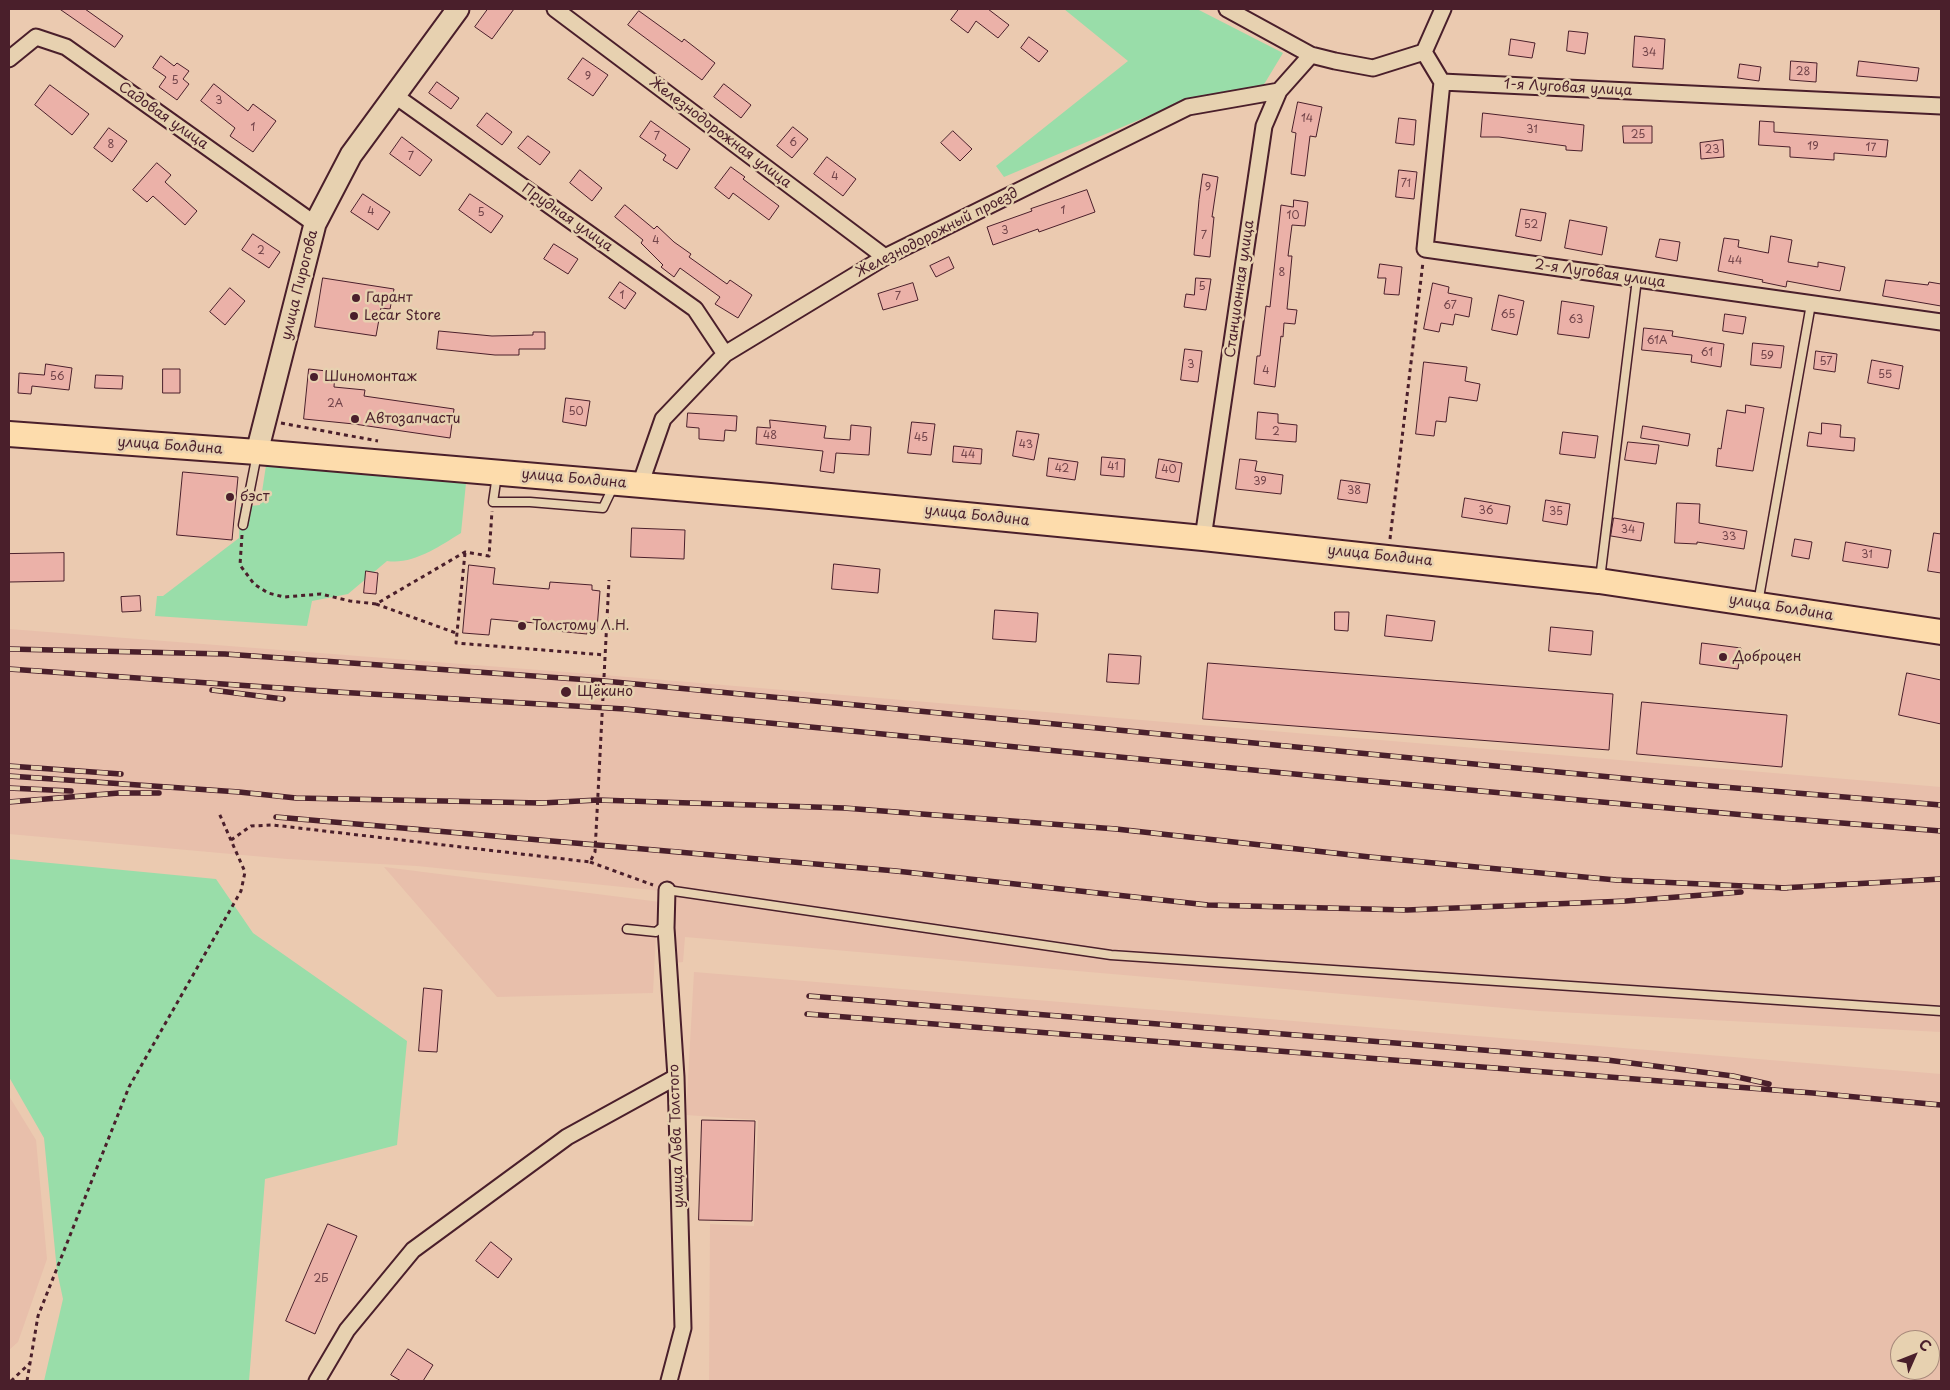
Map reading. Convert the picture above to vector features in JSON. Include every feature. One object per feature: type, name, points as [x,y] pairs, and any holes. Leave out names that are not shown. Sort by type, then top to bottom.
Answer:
[{"type":"main road","name":"улица Болдина","points":[[9,434],[257,452],[640,485],[1203,538],[1599,581],[1941,632]]},
{"type":"street","name":"улица Пирогова","points":[[257,452],[315,224],[351,155],[458,9]]},
{"type":"street","name":"Железнодорожная улица","points":[[555,9],[885,257]]},
{"type":"street","points":[[1227,9],[1311,55],[1373,68],[1424,52],[1443,9]]},
{"type":"street","name":"Садовая улица","points":[[9,59],[36,37],[66,47],[315,224]]},
{"type":"street","points":[[1424,52],[1442,82],[1425,249]]},
{"type":"street","name":"Станционная улица","points":[[1203,538],[1264,126],[1279,91],[1311,55]]},
{"type":"street","name":"1-я Луговая улица","points":[[1442,82],[1941,106]]},
{"type":"street","name":"Железнодорожный проезд","points":[[640,485],[662,419],[725,354],[885,257],[1188,106],[1279,91]]},
{"type":"street","name":"Прудная улица","points":[[394,95],[695,309],[725,354]]},
{"type":"street","name":"2-я Луговая улица","points":[[1425,249],[1941,322]]},
{"type":"street","name":"улица Льва Толстого","points":[[667,890],[666,928],[676,1076],[682,1328],[669,1381]]},
{"type":"street","points":[[317,1381],[347,1330],[413,1250],[567,1137],[676,1076]]},
{"type":"lane","points":[[1599,581],[1637,279]]},
{"type":"lane","points":[[1758,605],[1811,304]]},
{"type":"lane","points":[[243,525],[257,452]]},
{"type":"lane","points":[[497,473],[493,502],[530,502],[603,508],[615,483]]},
{"type":"lane","points":[[667,890],[1111,955],[1941,1011]]},
{"type":"lane","points":[[628,929],[656,932],[661,928],[666,928]]},
{"type":"path","points":[[1388,557],[1425,249]]},
{"type":"path","points":[[278,422],[380,441]]},
{"type":"path","points":[[376,604],[465,552],[489,556],[493,502]]},
{"type":"path","points":[[243,525],[240,565],[254,584],[268,593],[284,598],[321,594],[350,601],[376,604],[456,633]]},
{"type":"path","points":[[465,552],[456,642],[606,655]]},
{"type":"path","points":[[590,862],[595,852],[609,580]]},
{"type":"path","points":[[27,1381],[38,1316],[129,1087],[241,891],[245,872],[219,813]]},
{"type":"path","points":[[230,840],[251,826],[273,825],[590,862],[667,890]]},
{"type":"path","points":[[11,1381],[30,1363]]},
{"type":"shaded area","points":[[9,629],[604,675],[1941,787],[1941,1032],[1539,1011],[685,937],[683,962],[659,965],[662,891],[417,866],[287,859],[9,834]]},
{"type":"shaded area","points":[[384,867],[660,902],[656,932],[653,993],[497,997]]},
{"type":"shaded area","points":[[694,972],[1941,1074],[1941,1381],[709,1381],[710,1224],[754,1226],[758,1120],[686,1115]]},
{"type":"shaded area","points":[[9,1096],[36,1140],[47,1259],[18,1342],[9,1350]]},
{"type":"green space","points":[[1064,9],[1197,9],[1283,53],[1263,86],[1186,100],[1004,177],[996,166],[1128,61]]},
{"type":"green space","points":[[267,459],[467,473],[461,533],[435,549],[416,557],[407,560],[387,561],[348,594],[312,601],[307,626],[155,616],[157,596],[163,596],[239,538],[240,507],[260,505]]},
{"type":"green space","points":[[9,859],[216,879],[253,933],[407,1041],[397,1145],[265,1179],[249,1381],[44,1381],[63,1299],[57,1271],[44,1138],[9,1077]]},
{"type":"building","points":[[60,9],[85,9],[123,36],[115,47]]},
{"type":"building","points":[[488,9],[514,9],[492,39],[475,27]]},
{"type":"building","points":[[959,9],[988,9],[1009,25],[998,38],[976,21],[968,33],[951,20]]},
{"type":"building","points":[[639,11],[682,42],[684,39],[715,63],[702,80],[628,25]]},
{"type":"building","points":[[1569,31],[1588,33],[1585,54],[1567,51]]},
{"type":"building","points":[[1635,36],[1665,39],[1663,69],[1633,67]]},
{"type":"building","points":[[1029,37],[1048,51],[1039,62],[1021,48]]},
{"type":"building","points":[[1511,39],[1535,43],[1532,58],[1509,55]]},
{"type":"building","points":[[161,56],[174,66],[177,63],[189,71],[183,79],[189,84],[177,100],[159,87],[166,77],[153,68]]},
{"type":"building","points":[[583,58],[608,75],[593,96],[568,79]]},
{"type":"building","points":[[1791,61],[1817,63],[1816,82],[1790,80]]},
{"type":"building","points":[[1859,61],[1919,68],[1917,81],[1857,76]]},
{"type":"building","points":[[1740,64],[1761,67],[1759,81],[1738,78]]},
{"type":"building","points":[[437,82],[459,98],[451,109],[429,93]]},
{"type":"building","points":[[214,84],[248,111],[253,104],[276,121],[253,152],[230,136],[235,128],[201,101]]},
{"type":"building","points":[[724,84],[751,105],[741,118],[714,97]]},
{"type":"building","points":[[50,85],[89,114],[72,135],[35,105]]},
{"type":"building","points":[[1298,102],[1322,107],[1316,137],[1310,136],[1305,176],[1291,174],[1296,133],[1292,132]]},
{"type":"building","points":[[487,113],[512,132],[502,145],[477,126]]},
{"type":"building","points":[[1483,113],[1584,125],[1582,151],[1566,150],[1566,146],[1499,137],[1481,137]]},
{"type":"building","points":[[1399,118],[1416,120],[1414,145],[1396,143]]},
{"type":"building","points":[[651,121],[690,149],[677,169],[663,160],[666,155],[640,137]]},
{"type":"building","points":[[1760,121],[1774,122],[1774,132],[1888,140],[1886,157],[1834,153],[1834,160],[1790,157],[1790,147],[1759,145]]},
{"type":"building","points":[[1623,126],[1652,126],[1652,143],[1624,143]]},
{"type":"building","points":[[793,127],[808,139],[792,158],[777,146]]},
{"type":"building","points":[[109,128],[127,141],[112,162],[94,148]]},
{"type":"building","points":[[953,131],[972,149],[960,161],[941,143]]},
{"type":"building","points":[[528,136],[550,152],[540,165],[518,148]]},
{"type":"building","points":[[402,137],[432,160],[420,176],[390,154]]},
{"type":"building","points":[[1723,140],[1724,157],[1701,159],[1700,143]]},
{"type":"building","points":[[827,157],[856,179],[843,196],[814,174]]},
{"type":"building","points":[[157,163],[171,175],[165,182],[197,211],[185,225],[153,196],[147,202],[133,190]]},
{"type":"building","points":[[731,167],[745,177],[743,179],[779,206],[769,220],[733,193],[729,199],[715,188]]},
{"type":"building","points":[[580,170],[602,188],[592,201],[570,183]]},
{"type":"building","points":[[1399,170],[1417,172],[1414,199],[1396,197]]},
{"type":"building","points":[[1203,174],[1218,177],[1212,217],[1214,217],[1210,257],[1194,255]]},
{"type":"building","points":[[1087,190],[1095,212],[1039,232],[1038,229],[993,245],[987,227],[1032,211],[1031,209]]},
{"type":"building","points":[[363,194],[390,212],[378,230],[351,212]]},
{"type":"building","points":[[470,194],[503,216],[491,233],[459,210]]},
{"type":"building","points":[[1294,200],[1308,202],[1305,226],[1292,225],[1288,256],[1292,256],[1287,309],[1297,310],[1295,324],[1284,323],[1275,387],[1254,384],[1257,356],[1260,356],[1266,306],[1270,307],[1281,205],[1293,207]]},
{"type":"building","points":[[625,205],[654,229],[657,226],[674,242],[691,254],[689,257],[727,284],[730,280],[752,295],[738,318],[715,304],[720,297],[680,268],[674,277],[661,267],[663,265],[641,243],[643,240],[615,217]]},
{"type":"building","points":[[1521,209],[1546,213],[1541,241],[1516,236]]},
{"type":"building","points":[[1570,220],[1607,227],[1602,255],[1565,248]]},
{"type":"building","points":[[253,234],[280,252],[269,268],[242,250]]},
{"type":"building","points":[[1771,236],[1792,240],[1788,262],[1818,267],[1818,262],[1845,267],[1840,291],[1787,281],[1786,287],[1762,282],[1763,280],[1718,271],[1724,238],[1739,240],[1738,247],[1768,253]]},
{"type":"building","points":[[1660,239],[1680,242],[1677,261],[1656,257]]},
{"type":"building","points":[[554,244],[578,259],[568,274],[544,259]]},
{"type":"building","points":[[949,257],[954,268],[936,277],[930,266]]},
{"type":"building","points":[[1380,264],[1402,267],[1399,295],[1384,294],[1386,278],[1378,278]]},
{"type":"building","name":"Гарант","points":[[323,278],[394,289],[390,309],[381,308],[376,336],[315,327]]},
{"type":"building","points":[[1196,278],[1211,279],[1206,310],[1184,307],[1186,294],[1194,295]]},
{"type":"building","points":[[1886,280],[1928,285],[1929,282],[1941,284],[1941,306],[1883,296]]},
{"type":"building","points":[[620,282],[636,293],[625,309],[609,298]]},
{"type":"building","points":[[913,283],[918,300],[883,310],[878,294]]},
{"type":"building","points":[[1433,283],[1449,287],[1448,293],[1472,298],[1469,317],[1455,314],[1453,325],[1441,323],[1439,332],[1424,329]]},
{"type":"building","points":[[230,288],[245,301],[225,325],[210,312]]},
{"type":"building","points":[[1499,295],[1524,301],[1517,335],[1492,330]]},
{"type":"building","points":[[1562,301],[1594,306],[1589,338],[1558,334]]},
{"type":"building","points":[[1725,314],[1746,317],[1743,334],[1723,331]]},
{"type":"building","points":[[1644,328],[1673,331],[1672,336],[1724,344],[1721,367],[1691,362],[1692,355],[1642,350]]},
{"type":"building","points":[[439,331],[492,336],[533,335],[533,332],[545,332],[545,349],[519,349],[519,355],[495,355],[437,349]]},
{"type":"building","points":[[1753,343],[1784,346],[1781,368],[1751,365]]},
{"type":"building","points":[[1185,349],[1202,351],[1198,382],[1181,380]]},
{"type":"building","points":[[1816,351],[1837,354],[1835,372],[1814,369]]},
{"type":"building","points":[[1872,360],[1903,366],[1899,389],[1868,383]]},
{"type":"building","points":[[1424,362],[1467,367],[1465,381],[1480,384],[1477,401],[1449,397],[1446,422],[1436,421],[1434,436],[1416,434]]},
{"type":"building","points":[[46,364],[72,368],[69,390],[32,386],[31,394],[18,393],[19,373],[44,375]]},
{"type":"building","points":[[163,369],[180,369],[180,393],[163,393]]},
{"type":"building","points":[[309,369],[335,372],[334,387],[365,390],[364,396],[454,409],[450,438],[304,419]]},
{"type":"building","points":[[96,375],[123,376],[122,389],[95,388]]},
{"type":"building","points":[[566,398],[590,401],[586,426],[563,422]]},
{"type":"building","points":[[1746,405],[1764,408],[1753,471],[1716,466],[1718,448],[1721,449],[1727,410],[1745,413]]},
{"type":"building","points":[[1258,412],[1278,414],[1278,423],[1297,425],[1296,442],[1256,439]]},
{"type":"building","points":[[688,413],[737,416],[736,431],[725,430],[724,441],[699,439],[699,428],[687,427]]},
{"type":"building","points":[[770,420],[826,426],[824,438],[850,440],[851,425],[871,427],[869,455],[836,453],[834,473],[820,471],[823,451],[756,444],[757,427],[770,428]]},
{"type":"building","points":[[912,422],[935,424],[931,455],[908,453]]},
{"type":"building","points":[[1822,423],[1841,425],[1840,437],[1855,438],[1854,451],[1807,446],[1809,432],[1821,434]]},
{"type":"building","points":[[1643,426],[1690,434],[1688,446],[1641,438]]},
{"type":"building","points":[[1017,431],[1039,434],[1034,460],[1013,456]]},
{"type":"building","points":[[1563,432],[1598,436],[1595,458],[1560,454]]},
{"type":"building","points":[[1628,442],[1659,445],[1656,464],[1625,460]]},
{"type":"building","points":[[954,446],[982,449],[981,464],[953,462]]},
{"type":"building","points":[[1102,457],[1125,459],[1124,477],[1101,475]]},
{"type":"building","points":[[1049,458],[1078,462],[1075,480],[1047,476]]},
{"type":"building","points":[[1159,459],[1182,463],[1179,482],[1156,478]]},
{"type":"building","points":[[1240,459],[1257,461],[1255,471],[1283,475],[1281,494],[1236,489]]},
{"type":"building","points":[[183,472],[238,477],[232,540],[177,535]]},
{"type":"building","points":[[1341,480],[1370,484],[1367,503],[1338,499]]},
{"type":"building","points":[[1465,498],[1510,506],[1507,524],[1462,517]]},
{"type":"building","points":[[1546,500],[1570,504],[1567,525],[1543,521]]},
{"type":"building","points":[[1677,503],[1700,504],[1699,523],[1747,531],[1744,549],[1697,542],[1697,544],[1675,543]]},
{"type":"building","points":[[1614,518],[1644,523],[1641,541],[1611,536]]},
{"type":"building","points":[[632,528],[685,530],[684,559],[631,557]]},
{"type":"building","points":[[1934,533],[1941,534],[1941,573],[1928,571]]},
{"type":"building","points":[[1795,539],[1812,542],[1809,559],[1792,556]]},
{"type":"building","points":[[1846,542],[1891,550],[1888,568],[1843,561]]},
{"type":"building","points":[[64,553],[64,581],[9,582],[9,554]]},
{"type":"building","points":[[834,564],[880,569],[878,593],[832,589]]},
{"type":"building","points":[[469,565],[495,568],[493,584],[549,589],[550,582],[592,585],[592,590],[600,591],[597,629],[588,628],[587,634],[546,630],[547,624],[491,619],[489,635],[463,633]]},
{"type":"building","points":[[366,571],[378,573],[376,594],[364,593]]},
{"type":"building","points":[[140,596],[141,611],[122,612],[121,597]]},
{"type":"building","points":[[995,610],[1038,613],[1036,642],[993,639]]},
{"type":"building","points":[[1335,612],[1349,612],[1348,631],[1335,630]]},
{"type":"building","points":[[1387,615],[1435,621],[1432,641],[1385,636]]},
{"type":"building","points":[[1551,627],[1593,631],[1591,655],[1549,651]]},
{"type":"building","points":[[1702,643],[1741,648],[1738,669],[1700,664]]},
{"type":"building","points":[[1109,654],[1141,656],[1139,684],[1107,682]]},
{"type":"building","points":[[1208,663],[1613,694],[1609,750],[1203,719]]},
{"type":"building","points":[[1907,673],[1941,680],[1941,724],[1899,715]]},
{"type":"building","points":[[1642,702],[1787,715],[1782,767],[1637,754]]},
{"type":"building","points":[[424,988],[442,990],[437,1052],[419,1051]]},
{"type":"building","points":[[702,1120],[755,1121],[752,1221],[699,1220]]},
{"type":"building","points":[[328,1224],[357,1236],[315,1334],[286,1321]]},
{"type":"building","points":[[491,1242],[512,1259],[498,1278],[476,1261]]},
{"type":"building","points":[[408,1349],[433,1365],[423,1381],[401,1381],[391,1375]]},
{"type":"railway","points":[[9,649],[225,654],[604,681],[1663,782],[1941,805]]},
{"type":"railway","points":[[9,669],[337,692],[625,709],[1315,776],[1941,831]]},
{"type":"railway","points":[[212,690],[283,699]]},
{"type":"railway","points":[[9,766],[121,774]]},
{"type":"railway","points":[[9,776],[239,792],[296,798],[542,803],[598,800],[844,808],[1116,829],[1370,857],[1616,880],[1787,888]]},
{"type":"railway","points":[[9,788],[71,791]]},
{"type":"railway","points":[[9,802],[119,793],[159,793]]},
{"type":"railway","points":[[276,817],[896,871],[1208,905],[1407,910],[1626,901],[1741,892]]},
{"type":"railway","points":[[1781,888],[1941,879]]},
{"type":"railway","points":[[809,996],[1607,1060],[1733,1076],[1769,1084]]},
{"type":"railway","points":[[807,1014],[1813,1093],[1941,1105]]},
{"type":"place","name":"Гарант","points":[[356,298]]},
{"type":"place","name":"Lecar Store","points":[[354,316]]},
{"type":"place","name":"Шиномонтаж","points":[[314,377]]},
{"type":"place","name":"Автозапчасти","points":[[355,419]]},
{"type":"place","name":"бэст","points":[[230,497]]},
{"type":"place","name":"Толстому Л.Н.","points":[[522,626]]},
{"type":"place","name":"Доброцен","points":[[1723,657]]},
{"type":"place","name":"Щёкино","points":[[566,692]]}]
